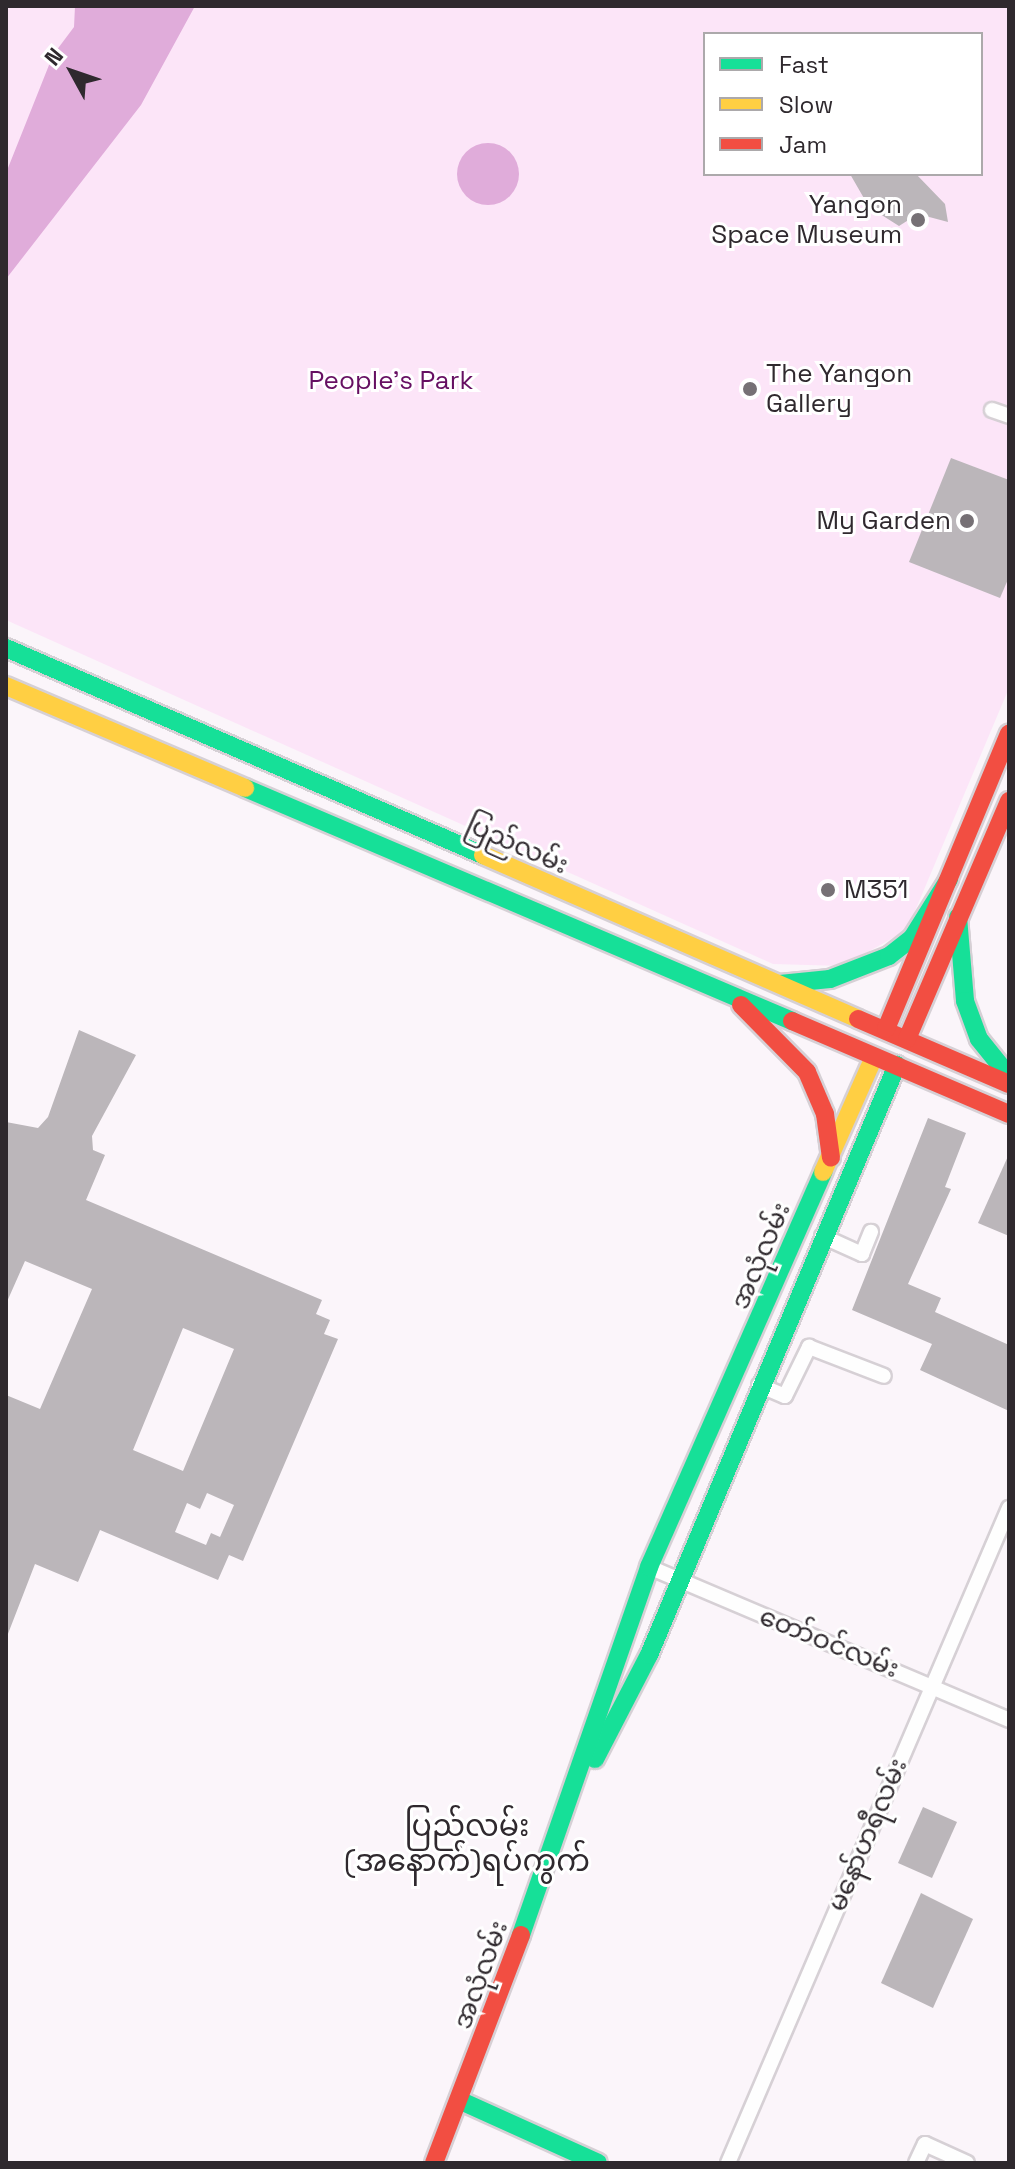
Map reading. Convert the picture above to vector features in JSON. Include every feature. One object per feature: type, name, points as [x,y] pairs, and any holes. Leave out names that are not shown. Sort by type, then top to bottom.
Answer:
[{"type":"main road","name":"ပြည်လမ်း","points":[[6,648],[774,985],[886,1029],[1009,1084]]},
{"type":"main road","name":"ပြည်လမ်း","points":[[6,686],[717,984],[874,1057],[1009,1114]]},
{"type":"main road","name":"အလုံလမ်း","points":[[434,2163],[461,2101],[572,1803],[649,1567],[831,1158],[1009,734]]},
{"type":"main road","name":"အလုံလမ်း","points":[[572,1803],[679,1581],[822,1236],[1009,801]]},
{"type":"main road","points":[[968,833],[991,842]]},
{"type":"main road","points":[[774,985],[830,979],[889,956],[912,938],[949,879]]},
{"type":"main road","points":[[958,917],[965,1001],[979,1039],[1009,1076]]},
{"type":"main road","points":[[717,984],[807,1072],[825,1114],[831,1158]]},
{"type":"main road","points":[[461,2101],[598,2163]]},
{"type":"street","points":[[992,410],[1009,416]]},
{"type":"street","points":[[822,1236],[862,1254],[871,1232]]},
{"type":"street","points":[[759,1385],[785,1396],[809,1347],[884,1376]]},
{"type":"street","name":"မနော်ဟရီလမ်း","points":[[728,2163],[1009,1508]]},
{"type":"street","name":"တော်ဝင်လမ်း","points":[[649,1567],[1009,1720]]},
{"type":"street","points":[[916,2163],[925,2144],[967,2163]]},
{"type":"green space","name":"People's Park","points":[[6,6],[1009,6],[1009,688],[907,930],[843,966],[773,964],[6,620]]},
{"type":"shaded area","points":[[75,6],[195,6],[141,105],[6,279],[6,173],[53,55],[74,27]]},
{"type":"shaded area","points":[[488,143],[510,152],[519,174],[510,196],[488,205],[466,196],[457,174],[466,152]]},
{"type":"building","points":[[851,176],[918,176],[945,204],[948,222],[918,214],[899,226],[869,207]]},
{"type":"building","name":"My Garden","points":[[951,458],[1009,480],[1009,577],[1000,598],[909,562]]},
{"type":"building","points":[[79,1030],[136,1055],[92,1136],[93,1150],[105,1155],[86,1200],[322,1300],[316,1314],[330,1320],[324,1334],[338,1339],[243,1561],[229,1555],[218,1580],[100,1530],[78,1582],[35,1564],[6,1639],[6,1395],[40,1409],[92,1289],[25,1261],[6,1304],[6,1122],[38,1128],[48,1117]],"holes":[[[183,1328],[234,1349],[183,1471],[133,1450]],[[207,1493],[234,1505],[220,1537],[211,1533],[206,1545],[175,1532],[187,1503],[200,1509]]]},
{"type":"building","points":[[928,1118],[966,1133],[945,1187],[951,1189],[908,1284],[941,1298],[935,1312],[1009,1345],[1009,1411],[920,1370],[932,1344],[852,1310]]},
{"type":"building","points":[[1009,1154],[1009,1236],[978,1223]]},
{"type":"building","points":[[923,1807],[957,1822],[932,1878],[898,1863]]},
{"type":"building","points":[[921,1893],[973,1919],[933,2008],[881,1983]]},
{"type":"traffic: fast","points":[[6,648],[483,855]]},
{"type":"traffic: fast","points":[[245,788],[792,1021]]},
{"type":"traffic: fast","points":[[780,984],[830,979],[889,956],[912,938],[949,879]]},
{"type":"traffic: fast","points":[[958,917],[965,1001],[979,1039],[1009,1076]]},
{"type":"traffic: fast","points":[[595,1759],[649,1655],[897,1065]]},
{"type":"traffic: fast","points":[[521,1935],[649,1567],[823,1172]]},
{"type":"traffic: fast","points":[[461,2101],[598,2163]]},
{"type":"traffic: slow","points":[[6,686],[245,788]]},
{"type":"traffic: slow","points":[[483,855],[858,1019]]},
{"type":"traffic: slow","points":[[823,1172],[874,1057]]},
{"type":"traffic: jam","points":[[886,1029],[1009,734]]},
{"type":"traffic: jam","points":[[907,1039],[1009,801]]},
{"type":"traffic: jam","points":[[741,1005],[807,1072],[825,1114],[831,1158]]},
{"type":"traffic: jam","points":[[858,1019],[1009,1084]]},
{"type":"traffic: jam","points":[[792,1021],[1009,1114]]},
{"type":"traffic: jam","points":[[434,2163],[521,1935]]},
{"type":"place","name":"Yangon Space Museum","points":[[918,220]]},
{"type":"place","name":"The Yangon Gallery","points":[[750,389]]},
{"type":"place","name":"My Garden","points":[[967,521]]},
{"type":"place","name":"M351","points":[[828,890]]},
{"type":"district","name":"ပြည်လမ်း (အနောက်)ရပ်ကွက်","points":[[467,1843]]}]
